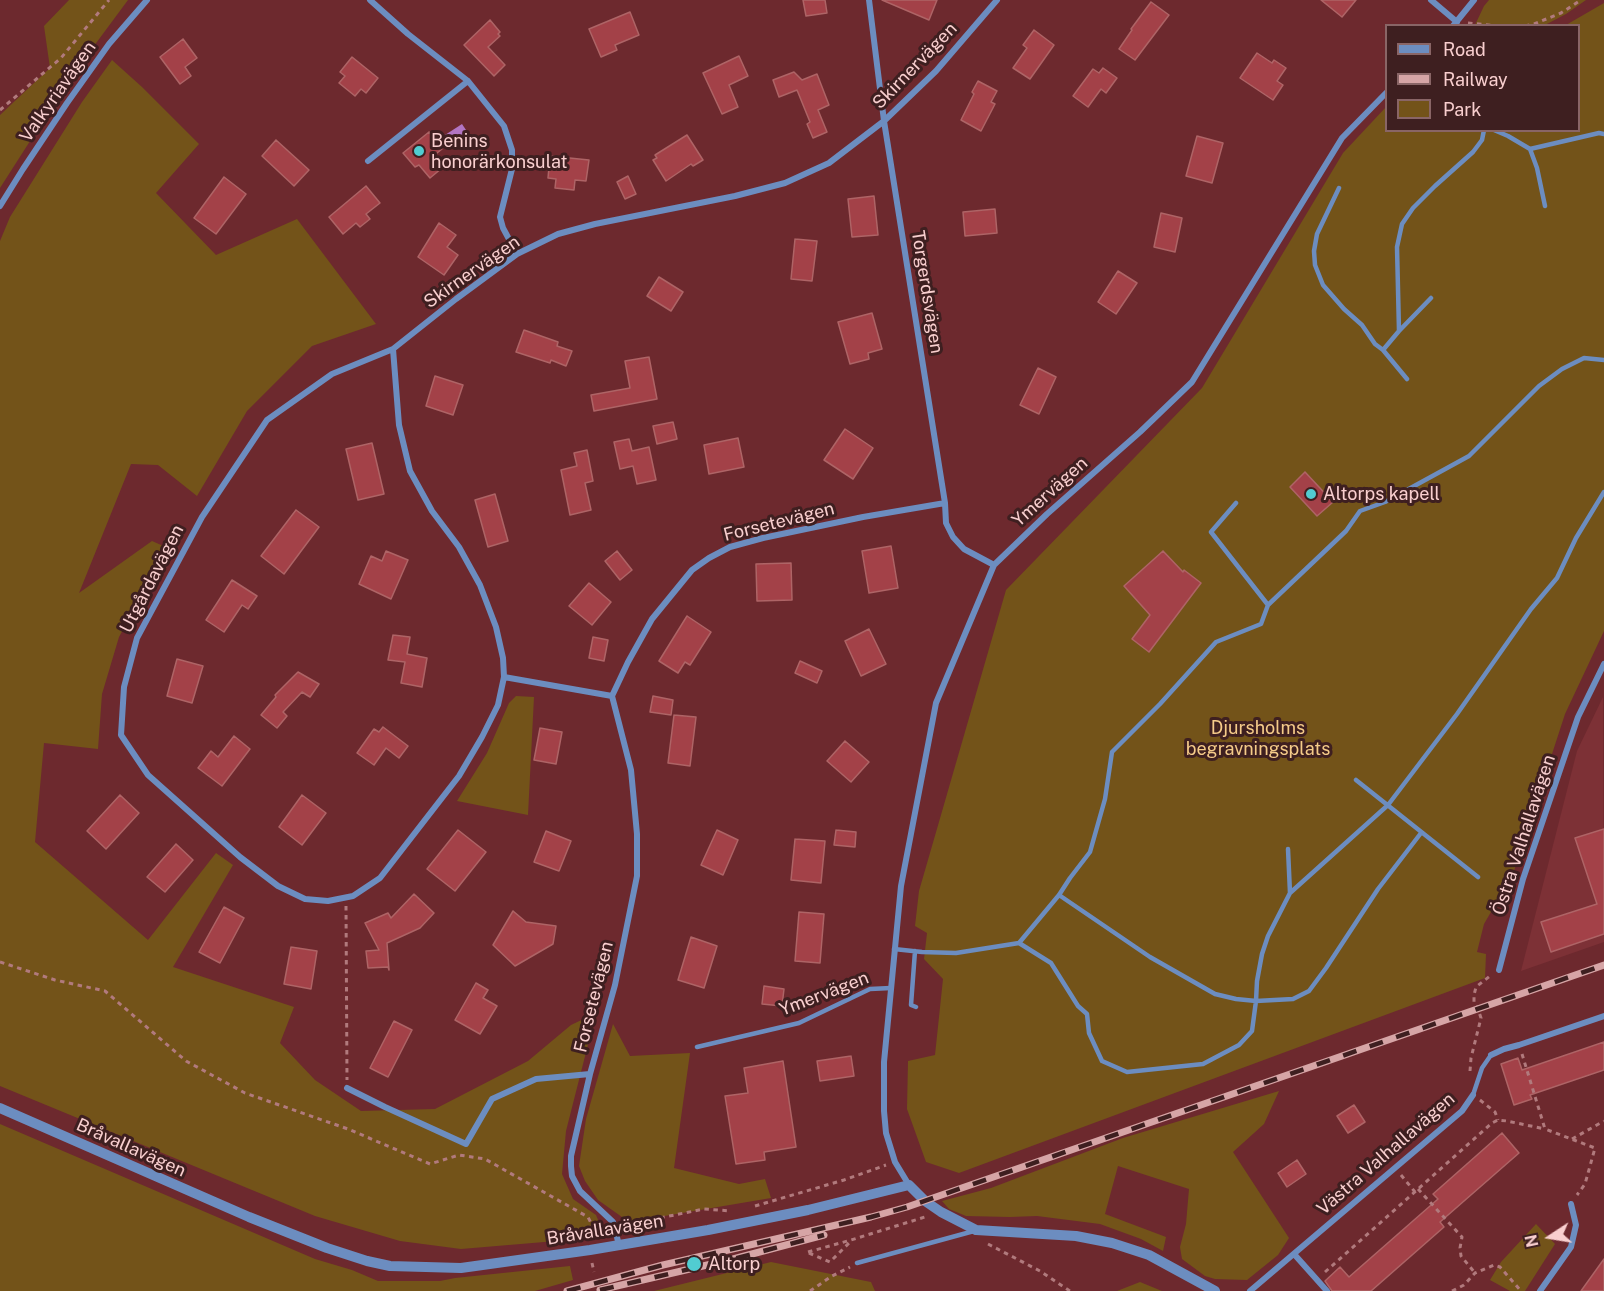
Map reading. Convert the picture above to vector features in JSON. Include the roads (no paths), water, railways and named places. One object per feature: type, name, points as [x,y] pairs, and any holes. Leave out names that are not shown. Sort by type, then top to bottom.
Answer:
[{"type":"street","name":"Valkyriavägen","points":[[0,206],[23,168],[109,44],[147,0]]},
{"type":"street","points":[[370,0],[408,34],[468,81],[504,126],[512,150],[512,169],[500,216],[503,228],[517,254]]},
{"type":"street","name":"Torgerdsvägen","points":[[869,0],[884,121],[945,503],[946,523],[953,537],[964,549],[994,565]]},
{"type":"street","name":"Skirnervägen","points":[[393,349],[456,298],[517,254],[558,234],[785,183],[829,163],[884,121],[936,71],[997,0]]},
{"type":"street","points":[[1431,0],[1455,24],[1474,0]]},
{"type":"street","points":[[368,161],[468,81]]},
{"type":"street","name":"Ymervägen","points":[[909,1185],[895,1162],[886,1133],[884,1111],[884,1062],[901,886],[936,703],[994,565],[1192,382],[1342,138],[1385,94]]},
{"type":"street","points":[[393,349],[399,425],[410,471],[432,511],[459,547],[480,585],[496,627],[503,658],[504,677],[612,696]]},
{"type":"street","name":"Utgårdavägen","points":[[393,349],[333,374],[267,420],[202,516],[137,638],[124,687],[121,735],[148,775],[240,857],[278,886],[305,899],[328,901],[353,896],[380,878],[459,776],[498,705],[504,677]]},
{"type":"street","name":"Forsetevägen","points":[[619,1245],[613,1222],[580,1191],[572,1176],[571,1166],[571,1156],[590,1074],[615,985],[637,876],[637,834],[631,770],[612,696],[652,619],[693,570],[709,558],[730,547],[763,538],[862,517],[945,503]]},
{"type":"street","name":"Östra Valhallavägen","points":[[1499,970],[1523,879],[1578,717],[1604,664]]},
{"type":"street","points":[[1491,1055],[1604,1016]]},
{"type":"street","name":"Forsetevägen","points":[[347,1088],[466,1144],[492,1099],[536,1079],[590,1074]]},
{"type":"street","name":"Västra Valhallavägen","points":[[1250,1291],[1462,1111],[1473,1095]]},
{"type":"street","name":"Bråvallavägen","points":[[0,1108],[260,1222],[327,1248],[390,1266],[461,1268],[619,1245],[808,1210],[909,1185]]},
{"type":"street","points":[[909,1185],[940,1212],[980,1231],[1076,1236],[1112,1243],[1149,1255],[1215,1291]]},
{"type":"street","points":[[1540,1291],[1571,1247],[1576,1226],[1571,1204]]},
{"type":"street","points":[[1294,1254],[1327,1291]]},
{"type":"lane","points":[[1399,331],[1397,247],[1402,224],[1413,208],[1473,152],[1482,140],[1484,132]]},
{"type":"lane","points":[[1499,132],[1530,149],[1537,168],[1545,206]]},
{"type":"lane","points":[[1530,149],[1599,133],[1604,134]]},
{"type":"lane","points":[[1339,188],[1317,234],[1314,251],[1315,266],[1323,285],[1362,325],[1375,344],[1383,350],[1407,380]]},
{"type":"lane","points":[[1383,350],[1431,298]]},
{"type":"lane","points":[[1019,943],[1059,895],[1090,852],[1105,799],[1112,752],[1160,704],[1216,642],[1261,624],[1268,605],[1346,531],[1360,511],[1385,502],[1469,456],[1539,386],[1562,369],[1584,358],[1604,360]]},
{"type":"lane","points":[[894,950],[956,952],[1019,943],[1051,963],[1078,1006],[1087,1014],[1089,1033],[1102,1061],[1127,1072],[1203,1064],[1239,1045],[1252,1031],[1257,981],[1265,945],[1290,893],[1388,805],[1557,578],[1576,538],[1604,492]]},
{"type":"lane","points":[[1236,503],[1210,532],[1268,605]]},
{"type":"lane","points":[[1356,780],[1478,877]]},
{"type":"lane","points":[[1059,895],[1150,957],[1215,994],[1256,1001],[1293,999],[1309,991],[1378,889],[1421,833]]},
{"type":"lane","points":[[1288,849],[1290,893]]},
{"type":"lane","points":[[915,951],[911,1005],[916,1007]]},
{"type":"lane","name":"Ymervägen","points":[[698,1047],[799,1023],[870,989],[891,988]]},
{"type":"lane","points":[[1473,1095],[1482,1068],[1491,1055]]},
{"type":"lane","points":[[857,1263],[980,1231]]},
{"type":"railway","points":[[567,1291],[663,1265],[907,1207],[1604,965]]},
{"type":"railway","points":[[600,1290],[824,1235]]},
{"type":"place","name":"Benins honorärkonsulat","points":[[419,151]]},
{"type":"place","name":"Altorps kapell","points":[[1311,494]]},
{"type":"place","name":"Altorp","points":[[694,1264]]},
{"type":"park label","name":"Djursholms begravningsplats","points":[[1258,738]]}]
